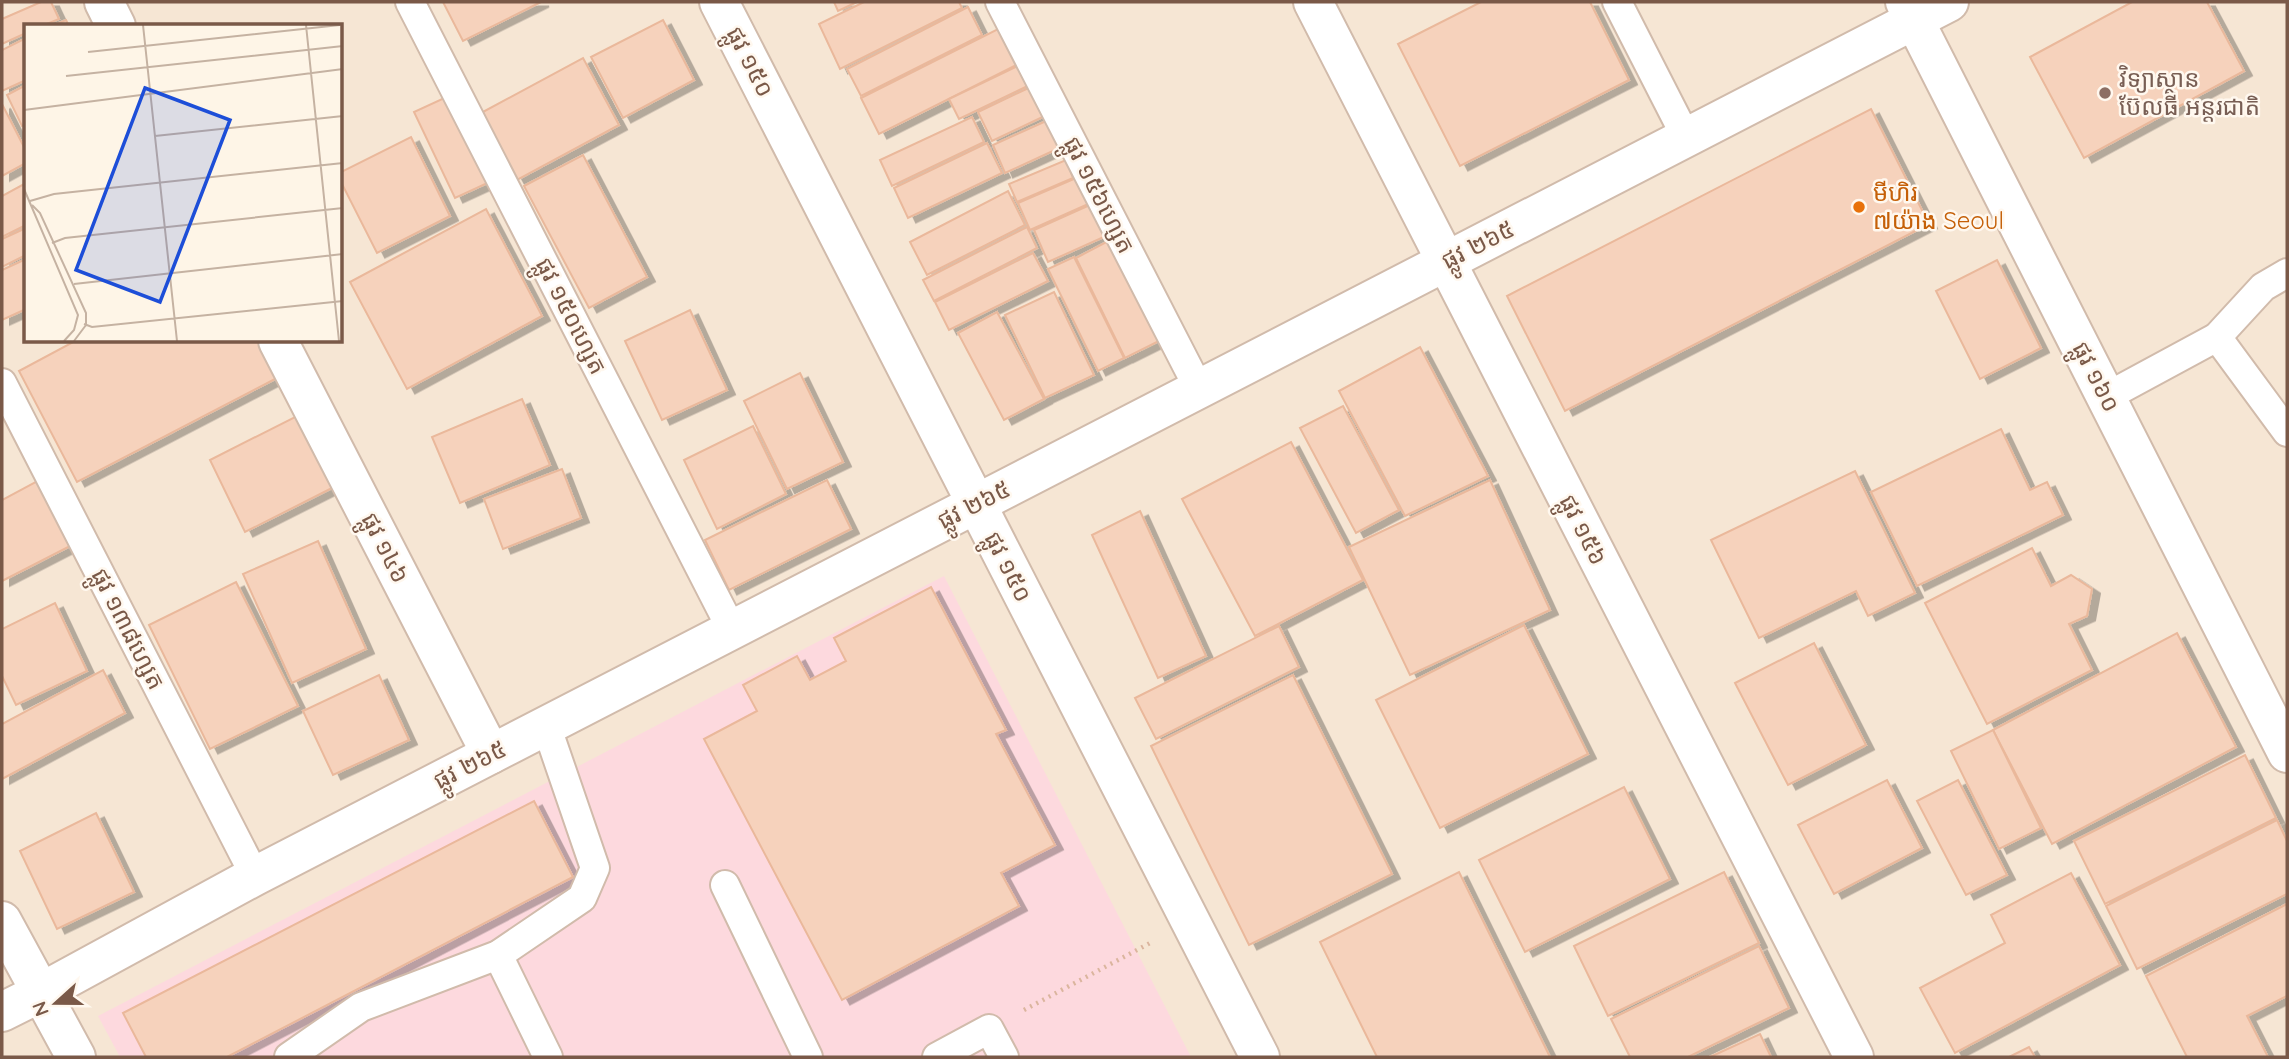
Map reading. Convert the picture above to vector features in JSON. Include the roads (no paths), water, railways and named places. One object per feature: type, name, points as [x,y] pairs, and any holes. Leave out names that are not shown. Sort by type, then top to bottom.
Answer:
[{"type":"street","points":[[104,2],[115,24]]},
{"type":"street","name":"ផ្លូវ ១៥០","points":[[719,2],[1260,1057]]},
{"type":"street","name":"ផ្លូវ ១៥៦","points":[[1313,2],[1854,1057]]},
{"type":"street","name":"ផ្លូវ ២៦៥","points":[[2,1012],[255,876],[1686,137],[1909,11],[1949,2]]},
{"type":"street","name":"ផ្លូវ ១៦០","points":[[1909,11],[2287,753]]},
{"type":"street","name":"ផ្លូវ ១៤៦","points":[[279,343],[491,754]]},
{"type":"street","points":[[2,921],[76,1057]]},
{"type":"lane","name":"ផ្លូវ ១៥០ហ្សេត","points":[[410,2],[732,630]]},
{"type":"lane","name":"ផ្លូវ ១៥៦ហ្សេត","points":[[1000,2],[1199,389]]},
{"type":"lane","points":[[1617,2],[1686,137]]},
{"type":"lane","points":[[2106,397],[2217,337],[2263,287],[2287,273]]},
{"type":"lane","points":[[2217,337],[2287,432]]},
{"type":"lane","name":"ផ្លូវ ១៣៨ហ្សេត","points":[[2,383],[255,876]]},
{"type":"lane","points":[[289,1057],[360,1007],[498,955],[582,898],[595,868],[547,726]]},
{"type":"lane","points":[[725,885],[808,1057]]},
{"type":"lane","points":[[498,955],[548,1057]]},
{"type":"lane","points":[[937,1057],[989,1029],[1004,1057]]},
{"type":"place","name":"វិទ្យាស្ថាន ប៊ែលធី អន្ដរជាតិ","points":[[2105,93]]},
{"type":"place","name":"មីហិរ ៧យ៉ាង Seoul","points":[[1859,207]]}]
